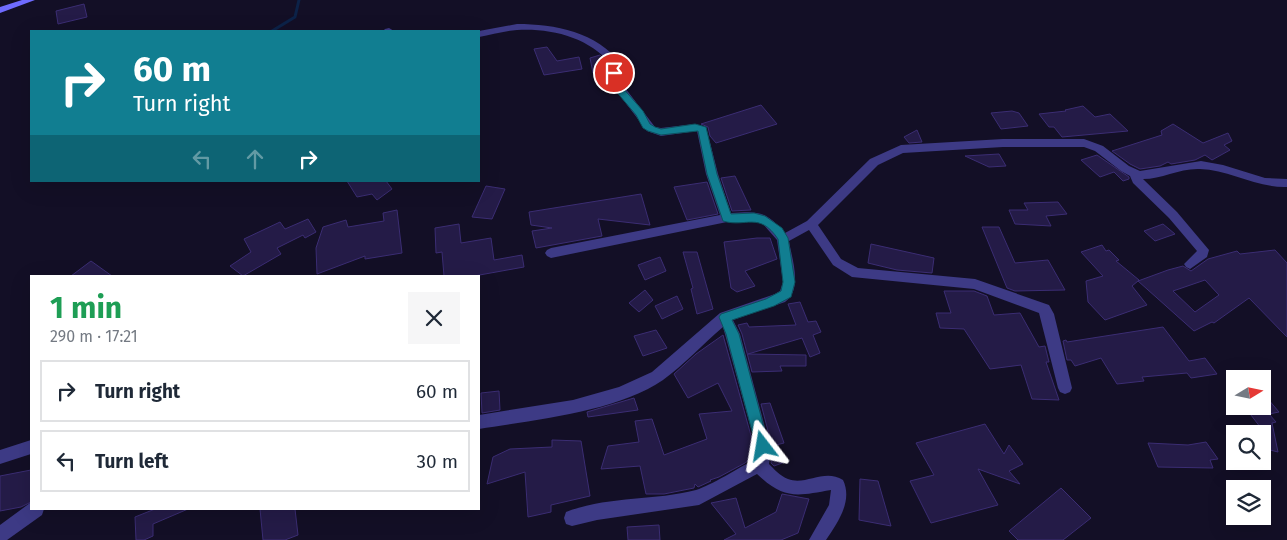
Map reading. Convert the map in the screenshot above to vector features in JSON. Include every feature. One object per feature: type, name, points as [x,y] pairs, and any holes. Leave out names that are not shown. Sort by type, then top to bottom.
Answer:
[{"type":"main road","points":[[0,10],[31,0]]},
{"type":"street","points":[[480,34],[515,27],[542,27],[563,32],[598,46],[616,64],[612,76],[614,81],[640,113],[647,126],[661,132],[695,127],[702,129],[712,174],[727,218]]},
{"type":"street","points":[[783,238],[811,224],[874,162],[901,149],[1003,143],[1089,144],[1097,147],[1121,167],[1135,173],[1146,175],[1177,167],[1204,165],[1267,184],[1287,183]]},
{"type":"street","points":[[1135,173],[1137,180],[1173,215],[1203,250],[1200,258],[1190,264]]},
{"type":"street","points":[[480,422],[573,406],[622,393],[657,376],[725,317],[770,303],[786,294],[789,282],[783,238],[778,231],[754,216],[727,218],[551,253]]},
{"type":"street","points":[[811,224],[837,262],[856,273],[974,284],[1044,309],[1066,388]]},
{"type":"street","points":[[725,317],[732,334],[756,418],[764,450],[763,469],[778,482],[789,488],[833,482],[838,485],[839,493],[835,512],[817,540]]},
{"type":"street","points":[[0,458],[30,447]]},
{"type":"street","points":[[572,518],[597,512],[699,497],[762,464]]},
{"type":"street","points":[[0,536],[35,510]]},
{"type":"building","points":[[84,4],[87,17],[58,24],[56,11]]},
{"type":"building","points":[[547,47],[557,61],[579,57],[582,69],[544,75],[534,49]]},
{"type":"building","points":[[600,55],[609,64],[607,69],[593,73],[590,58]]},
{"type":"building","points":[[761,105],[777,124],[716,143],[710,136],[708,127],[701,124]]},
{"type":"building","points":[[1083,106],[1095,117],[1110,114],[1128,131],[1062,137],[1054,127],[1049,127],[1039,114],[1066,111]]},
{"type":"building","points":[[1012,111],[1019,113],[1028,126],[1001,129],[991,113]]},
{"type":"building","points":[[1173,124],[1203,143],[1228,133],[1232,141],[1224,145],[1230,150],[1212,160],[1205,155],[1195,160],[1171,164],[1168,162],[1160,166],[1140,169],[1112,151],[1162,135],[1161,131]]},
{"type":"building","points":[[917,130],[922,142],[909,143],[904,137]]},
{"type":"building","points":[[999,154],[1006,166],[989,167],[965,156]]},
{"type":"building","points":[[1097,155],[1129,177],[1129,179],[1123,181],[1114,172],[1100,177],[1081,160]]},
{"type":"building","points":[[735,176],[751,210],[732,211],[721,178]]},
{"type":"building","points":[[348,182],[387,182],[392,189],[377,200],[372,194],[357,197]]},
{"type":"building","points":[[707,182],[718,214],[687,220],[674,187]]},
{"type":"building","points":[[486,186],[505,189],[492,219],[472,217]]},
{"type":"building","points":[[641,194],[650,225],[598,219],[602,236],[536,248],[532,231],[552,228],[531,225],[529,212]]},
{"type":"building","points":[[1058,202],[1067,214],[1046,216],[1051,226],[1015,224],[1009,210],[1028,210],[1024,203]]},
{"type":"building","points":[[397,210],[402,253],[365,259],[365,256],[317,274],[316,248],[323,227],[346,220],[348,227],[384,221],[383,213]]},
{"type":"building","points":[[308,219],[316,232],[305,238],[303,235],[277,248],[281,254],[245,275],[242,275],[230,266],[251,252],[244,239],[280,222],[285,229]]},
{"type":"building","points":[[459,224],[461,243],[491,238],[494,260],[522,255],[524,267],[480,275],[444,275],[442,252],[436,253],[435,228]]},
{"type":"building","points":[[1163,224],[1175,234],[1155,241],[1144,231]]},
{"type":"building","points":[[982,227],[999,227],[1015,263],[1048,260],[1065,290],[1015,291],[1007,288]]},
{"type":"building","points":[[770,238],[777,259],[745,271],[755,286],[737,292],[731,288],[724,242]]},
{"type":"building","points":[[871,244],[934,258],[932,273],[897,270],[868,263]]},
{"type":"building","points":[[1102,245],[1106,251],[1109,250],[1119,260],[1116,261],[1139,280],[1132,286],[1147,305],[1105,320],[1088,302],[1086,281],[1103,276],[1081,252]]},
{"type":"building","points":[[1275,250],[1287,263],[1287,337],[1249,298],[1214,323],[1212,322],[1194,331],[1138,281],[1183,266],[1191,271],[1208,259],[1237,251],[1240,254]],"holes":[[[1205,280],[1219,295],[1195,312],[1173,291]]]},
{"type":"building","points":[[683,252],[697,252],[713,309],[697,314],[691,289],[693,288]]},
{"type":"building","points":[[660,257],[666,271],[645,280],[638,265]]},
{"type":"building","points":[[91,261],[111,275],[72,275]]},
{"type":"building","points":[[645,290],[653,300],[639,312],[629,303]]},
{"type":"building","points":[[944,291],[974,291],[987,296],[994,315],[1020,313],[1039,347],[1045,346],[1049,362],[1046,362],[1059,400],[1032,399],[1021,365],[990,369],[964,329],[940,328],[936,313],[951,313]]},
{"type":"building","points":[[677,296],[683,309],[662,319],[655,306]]},
{"type":"building","points":[[800,302],[808,322],[816,321],[821,332],[813,335],[820,353],[810,357],[802,338],[748,354],[806,355],[806,366],[780,366],[782,371],[752,372],[738,325],[747,323],[749,327],[796,325],[788,304]]},
{"type":"building","points":[[1163,327],[1189,361],[1205,358],[1217,374],[1191,378],[1187,373],[1142,377],[1144,381],[1117,384],[1101,358],[1075,366],[1071,360],[1067,360],[1063,341],[1066,340],[1067,342]]},
{"type":"building","points":[[656,330],[667,348],[643,356],[634,336]]},
{"type":"building","points":[[723,335],[755,450],[745,463],[698,487],[695,484],[694,488],[664,494],[646,494],[640,466],[601,469],[608,446],[639,442],[635,421],[652,419],[664,455],[707,439],[699,414],[732,411],[718,383],[688,398],[674,374],[696,354]]},
{"type":"building","points":[[499,391],[500,410],[482,413],[481,393]]},
{"type":"building","points":[[634,398],[638,410],[588,417],[587,412]]},
{"type":"building","points":[[770,403],[784,443],[776,445],[785,462],[774,466],[771,463],[773,450],[761,404]]},
{"type":"building","points":[[1271,403],[1279,412],[1271,414]]},
{"type":"building","points":[[1251,415],[1270,415],[1276,422],[1272,423],[1278,452],[1271,450],[1271,425],[1259,425]]},
{"type":"building","points":[[985,424],[1004,454],[1009,445],[1023,464],[1009,471],[1020,484],[978,469],[998,505],[931,523],[910,481],[934,475],[916,443]]},
{"type":"building","points":[[552,440],[581,441],[590,496],[551,505],[551,512],[528,517],[525,472],[487,484],[493,457],[510,449],[552,447]]},
{"type":"building","points":[[1206,442],[1218,459],[1210,460],[1213,468],[1158,467],[1148,443],[1188,445]]},
{"type":"building","points":[[30,470],[30,502],[21,507],[0,511],[0,476]]},
{"type":"building","points":[[860,479],[878,481],[891,526],[859,520]]},
{"type":"building","points":[[1061,488],[1091,518],[1063,540],[1018,540],[1009,531]]},
{"type":"building","points":[[782,494],[809,499],[798,533],[781,540],[724,540],[736,534],[711,503],[736,498],[745,528],[776,512]]},
{"type":"building","points":[[152,510],[186,510],[153,524],[153,536],[144,540],[136,540],[135,517]]},
{"type":"building","points":[[260,510],[295,510],[298,535],[285,540],[263,540]]},
{"type":"building","points":[[659,525],[660,540],[628,540],[627,527]]},
{"type":"waterway","points":[[274,30],[295,17],[299,0]]},
{"type":"route","points":[[614,73],[612,76],[618,88],[640,113],[647,126],[656,132],[695,127],[702,129],[712,174],[727,218],[754,216],[767,222],[783,238],[789,282],[786,294],[770,303],[725,317],[732,334],[763,446]]}]
